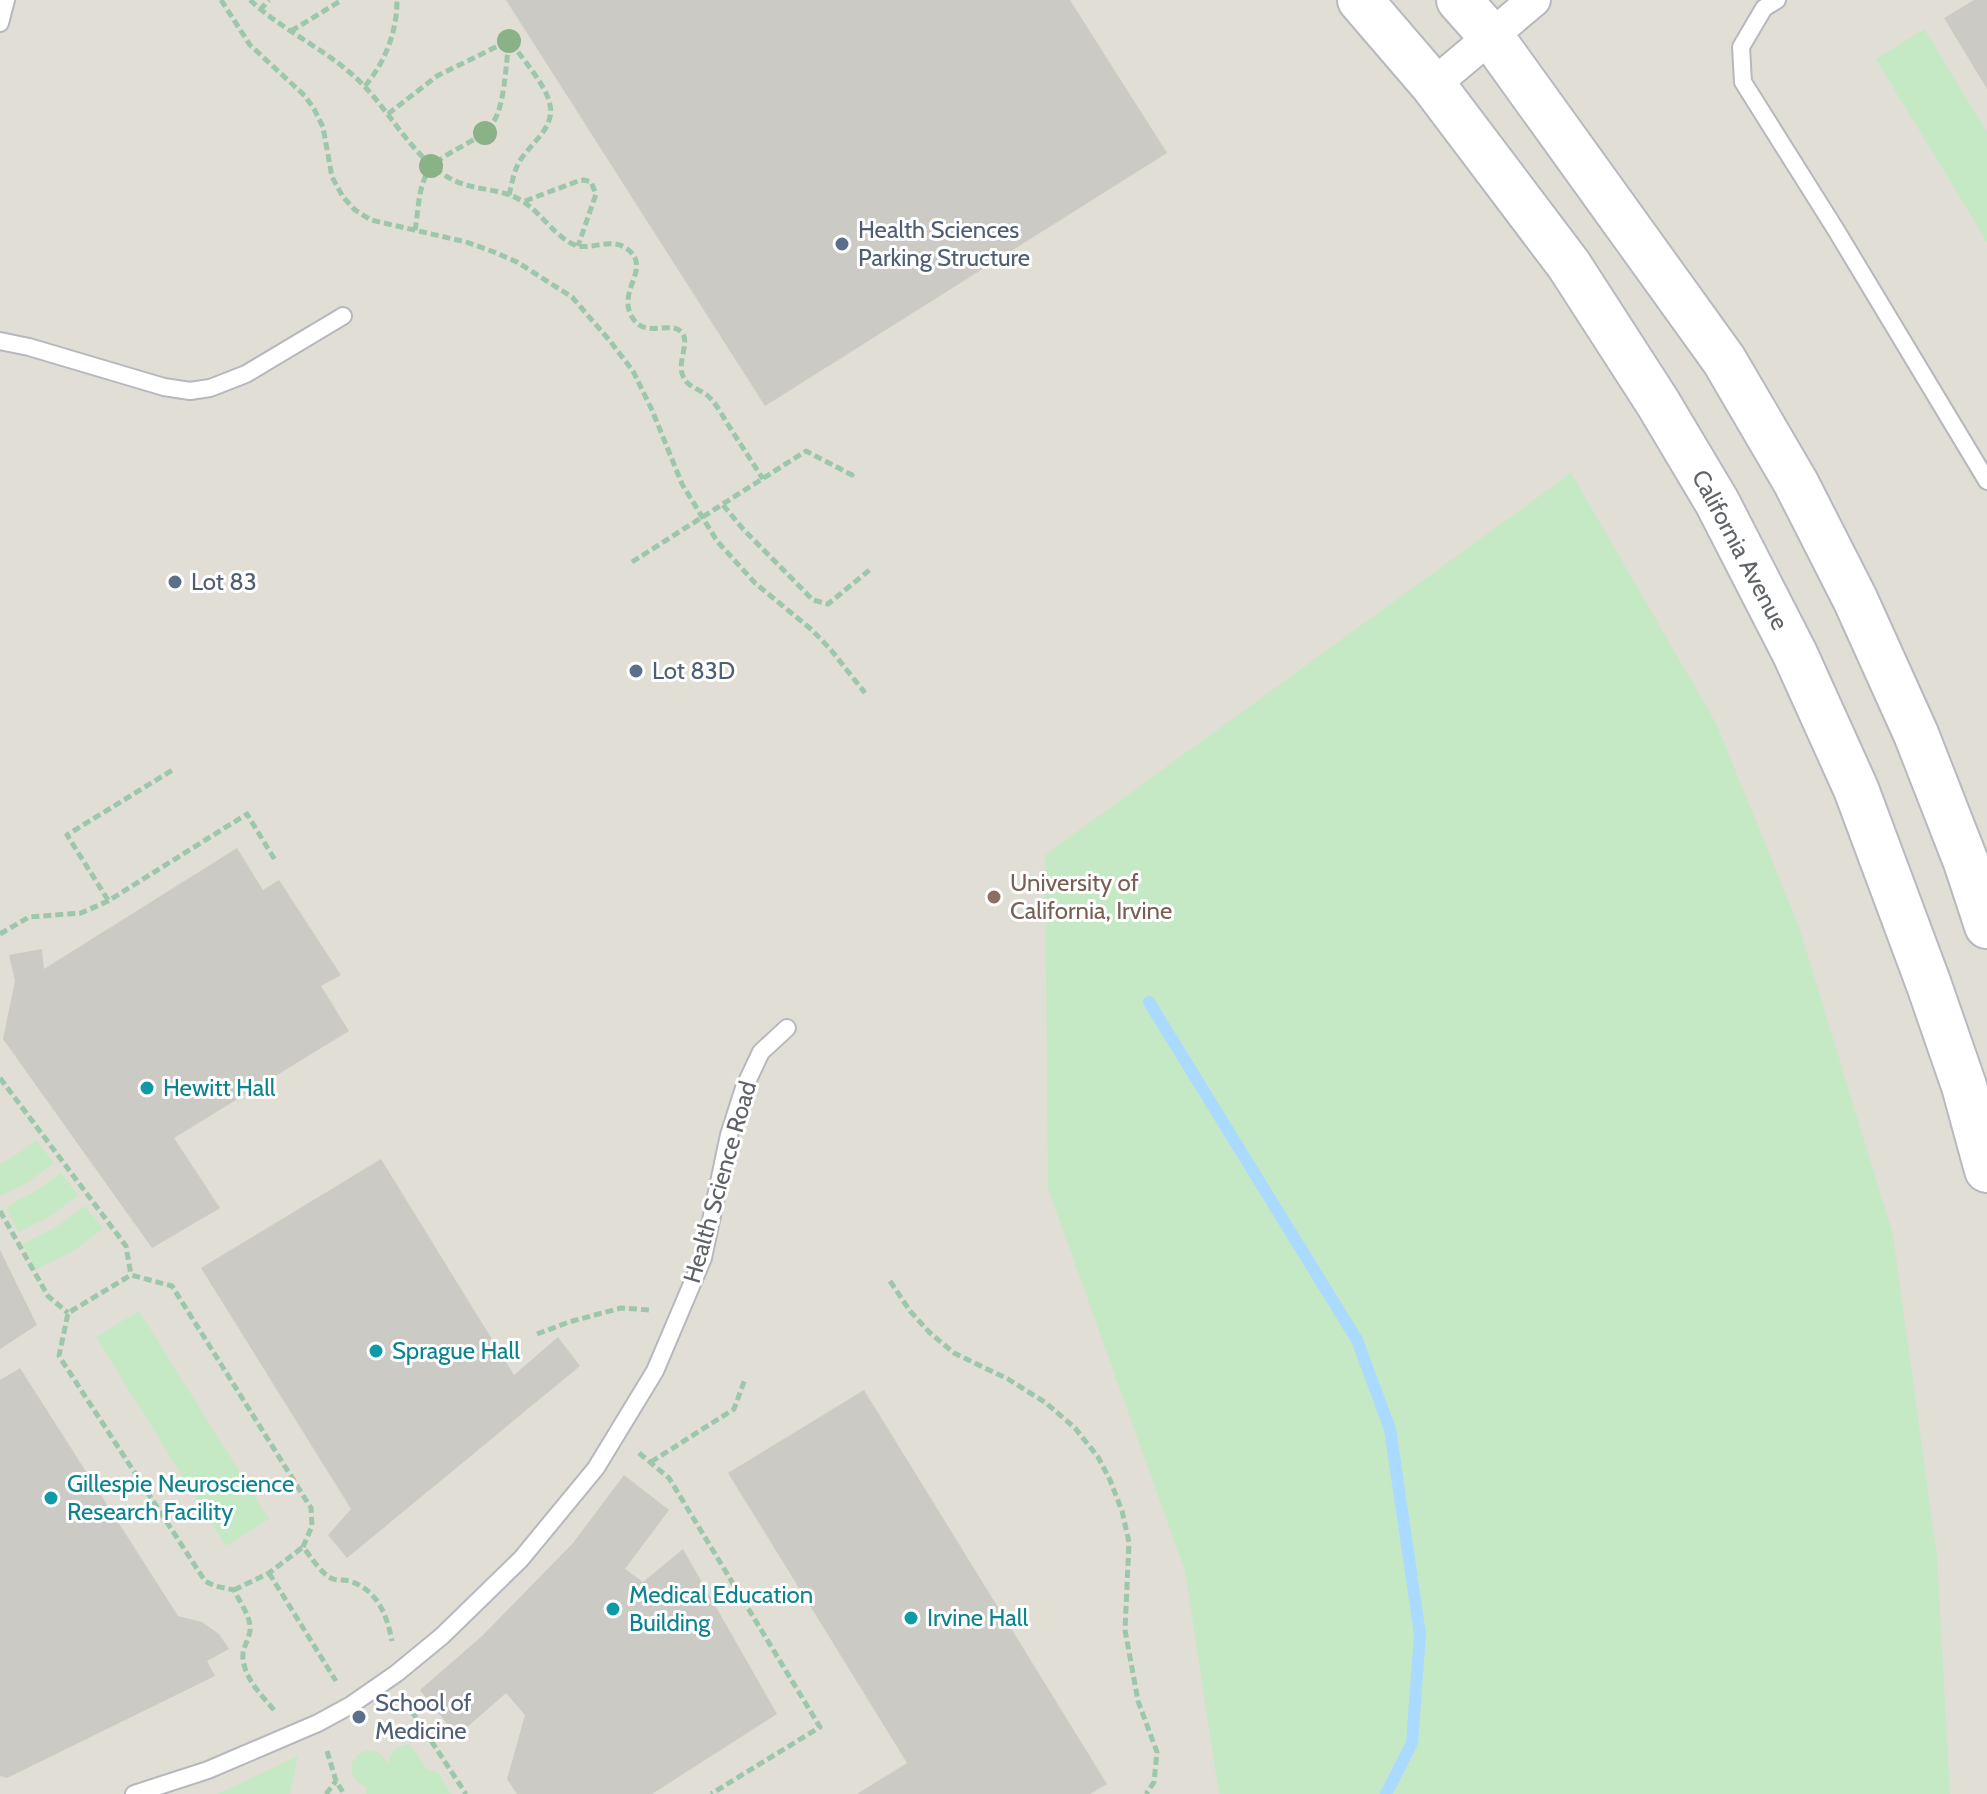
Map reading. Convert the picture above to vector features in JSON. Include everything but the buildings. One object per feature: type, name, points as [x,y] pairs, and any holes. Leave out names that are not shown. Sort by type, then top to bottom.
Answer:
[{"type":"street","name":"California Avenue","points":[[1360,0],[1433,85],[1569,265],[1717,502],[1795,654],[1856,789],[1964,1086],[1987,1170]]},
{"type":"street","points":[[1459,0],[1490,35],[1724,360],[1796,483],[1855,599],[1916,734],[1966,862],[1987,926]]},
{"type":"street","points":[[1433,85],[1534,0]]},
{"type":"lane","points":[[0,23],[6,0]]},
{"type":"lane","points":[[1777,0],[1764,8],[1741,47],[1743,82],[1987,481]]},
{"type":"lane","points":[[0,341],[164,387],[190,391],[210,388],[246,374],[343,316]]},
{"type":"lane","name":"Health Science Road","points":[[134,1794],[208,1770],[318,1723],[351,1705],[442,1636],[521,1559],[596,1468],[655,1371],[703,1258],[729,1135],[744,1088],[761,1052],[787,1028]]},
{"type":"path","points":[[221,0],[250,45],[305,96],[314,109],[323,127],[332,177],[343,197],[355,210],[371,220],[466,242],[494,252],[517,262],[572,297],[633,371],[682,484],[717,541],[755,583],[812,630],[865,693]]},
{"type":"path","points":[[250,0],[365,86],[431,166],[452,180],[524,202],[565,240],[578,246],[615,244],[625,248],[636,261],[627,303],[632,318],[645,328],[675,328],[684,335],[680,367],[683,378],[714,403],[763,479]]},
{"type":"path","points":[[260,10],[269,0]]},
{"type":"path","points":[[291,31],[342,0]]},
{"type":"path","points":[[365,86],[383,61],[396,19],[397,0]]},
{"type":"path","points":[[415,230],[423,181],[431,166],[485,133],[496,118],[509,41]]},
{"type":"path","points":[[388,114],[437,76],[509,41]]},
{"type":"path","points":[[509,41],[540,82],[550,105],[549,124],[521,158],[509,195]]},
{"type":"path","points":[[524,202],[578,181],[591,182],[596,194],[578,246]]},
{"type":"path","points":[[632,562],[806,451],[851,474]]},
{"type":"path","points":[[723,505],[813,600],[828,604],[872,568]]},
{"type":"path","points":[[108,901],[67,835],[174,769]]},
{"type":"path","points":[[0,934],[29,917],[81,913],[108,901],[247,814],[275,860]]},
{"type":"path","points":[[0,1078],[126,1246],[131,1275]]},
{"type":"path","points":[[0,1211],[48,1296],[68,1313]]},
{"type":"path","points":[[131,1275],[172,1286],[311,1508],[312,1526],[303,1547],[269,1573],[234,1590],[205,1581],[59,1356],[68,1313],[131,1275]]},
{"type":"path","points":[[890,1281],[910,1311],[954,1353],[1008,1379],[1046,1403],[1075,1428],[1098,1457],[1110,1480],[1129,1542],[1125,1630],[1138,1701],[1157,1752],[1154,1782],[1146,1794]]},
{"type":"path","points":[[537,1334],[621,1308],[679,1315]]},
{"type":"path","points":[[651,1462],[734,1409],[745,1379]]},
{"type":"path","points":[[617,1435],[669,1478],[820,1727],[711,1794]]},
{"type":"path","points":[[303,1547],[325,1574],[333,1579],[352,1582],[373,1596],[386,1613],[406,1704],[466,1794]]},
{"type":"path","points":[[269,1573],[351,1705]]},
{"type":"path","points":[[234,1590],[249,1622],[250,1631],[243,1647],[244,1666],[252,1684],[263,1696]]},
{"type":"path","points":[[318,1723],[336,1781],[344,1794]]},
{"type":"path","points":[[326,1794],[336,1781]]},
{"type":"shaded area","name":"University of California, Irvine","points":[[0,0],[1987,0],[1987,1794],[0,1794]]},
{"type":"green space","points":[[1924,29],[1987,132],[1987,242],[1876,59]]},
{"type":"green space","points":[[1571,473],[1716,723],[1799,927],[1893,1235],[1937,1557],[1950,1794],[1219,1794],[1185,1571],[1048,1188],[1045,855]]},
{"type":"green space","points":[[36,1140],[54,1163],[28,1182],[0,1196],[0,1164]]},
{"type":"green space","points":[[61,1173],[78,1195],[49,1217],[18,1232],[6,1207]]},
{"type":"green space","points":[[85,1206],[103,1229],[70,1253],[36,1269],[23,1244],[56,1227]]},
{"type":"green space","points":[[139,1311],[269,1519],[226,1546],[96,1337]]},
{"type":"green space","points":[[410,1744],[427,1770],[438,1772],[451,1794],[366,1794],[367,1787],[356,1781],[352,1773],[356,1757],[371,1751],[380,1754],[388,1764],[395,1750]]},
{"type":"green space","points":[[298,1756],[290,1794],[217,1794],[222,1792]]},
{"type":"waterway","points":[[1149,1002],[1357,1340],[1390,1429],[1420,1634],[1412,1743],[1386,1794]]},
{"type":"place","name":"Health Sciences Parking Structure","points":[[842,244]]},
{"type":"place","name":"Lot 83","points":[[175,582]]},
{"type":"place","name":"Lot 83D","points":[[636,671]]},
{"type":"place","name":"University of California, Irvine","points":[[994,897]]},
{"type":"place","name":"Hewitt Hall","points":[[147,1088]]},
{"type":"place","name":"Sprague Hall","points":[[376,1351]]},
{"type":"place","name":"Gillespie Neuroscience Research Facility","points":[[51,1498]]},
{"type":"place","name":"Medical Education Building","points":[[613,1609]]},
{"type":"place","name":"Irvine Hall","points":[[911,1618]]},
{"type":"place","name":"School of Medicine","points":[[359,1717]]}]
